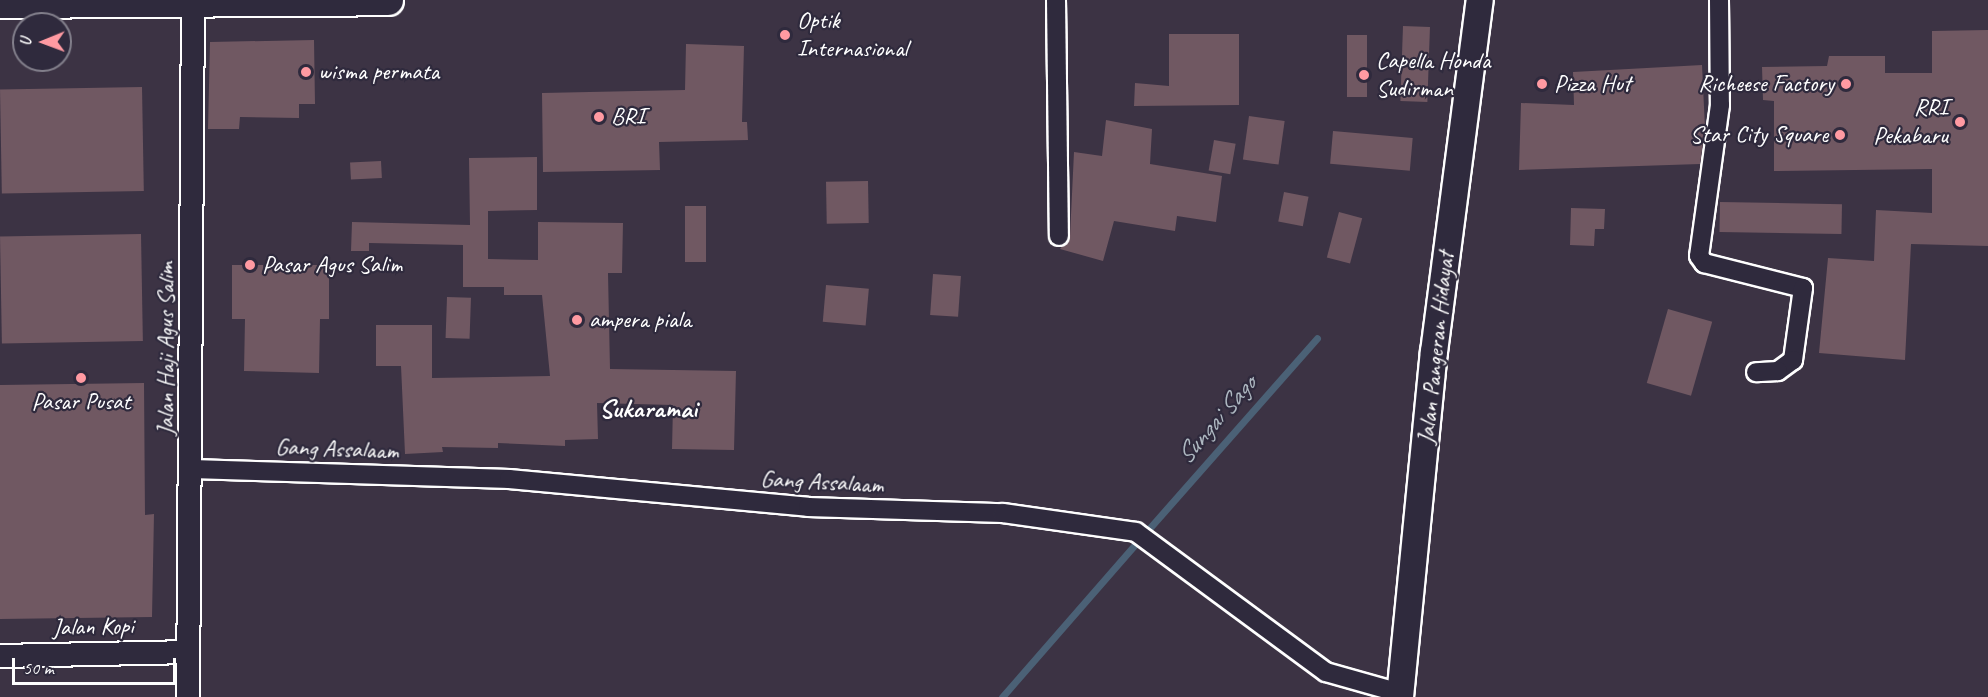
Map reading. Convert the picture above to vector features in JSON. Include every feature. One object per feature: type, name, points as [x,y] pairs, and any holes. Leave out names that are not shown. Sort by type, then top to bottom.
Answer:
[{"type":"main road","points":[[0,3],[388,0]]},
{"type":"main road","name":"Jalan Pangeran Hidayat","points":[[1400,695],[1434,352],[1480,0]]},
{"type":"street","points":[[1056,0],[1059,236]]},
{"type":"street","points":[[1719,0],[1720,105],[1699,256],[1704,263],[1803,288],[1793,360],[1778,371],[1756,372]]},
{"type":"street","name":"Jalan Haji Agus Salim","points":[[188,697],[193,469],[193,2]]},
{"type":"street","name":"Gang Assalaam","points":[[193,469],[509,479],[808,507],[1003,513],[1136,532],[1326,672],[1400,695]]},
{"type":"street","name":"Jalan Kopi","points":[[0,656],[188,652]]},
{"type":"building","points":[[1403,26],[1430,27],[1427,102],[1400,101]]},
{"type":"building","points":[[1988,30],[1988,246],[1911,244],[1905,360],[1819,353],[1828,258],[1874,261],[1876,210],[1932,213],[1932,169],[1774,171],[1774,101],[1763,100],[1762,67],[1827,66],[1829,56],[1885,56],[1885,73],[1932,73],[1932,31]]},
{"type":"building","points":[[1169,34],[1239,34],[1239,105],[1134,106],[1135,83],[1169,86]]},
{"type":"building","points":[[1347,35],[1367,35],[1367,97],[1347,97]]},
{"type":"building","points":[[314,40],[315,104],[299,104],[299,118],[240,117],[239,129],[208,129],[210,42]]},
{"type":"building","points":[[686,44],[744,46],[742,122],[747,122],[748,140],[659,142],[660,170],[543,172],[542,93],[685,90]]},
{"type":"building","points":[[1702,65],[1705,128],[1700,164],[1519,170],[1521,103],[1574,105],[1573,72]]},
{"type":"building","points":[[142,87],[144,191],[2,193],[0,89]]},
{"type":"building","points":[[1249,116],[1285,121],[1279,165],[1243,160]]},
{"type":"building","points":[[1106,120],[1152,129],[1150,164],[1222,176],[1216,222],[1177,216],[1175,231],[1114,221],[1103,261],[1060,249],[1070,236],[1074,152],[1102,156]]},
{"type":"building","points":[[1333,131],[1413,138],[1410,171],[1330,164]]},
{"type":"building","points":[[1214,140],[1236,144],[1230,174],[1209,171]]},
{"type":"building","points":[[537,157],[537,210],[488,211],[488,259],[538,260],[538,222],[623,223],[622,273],[608,273],[610,369],[736,371],[734,450],[672,449],[673,405],[597,403],[598,439],[565,440],[565,446],[498,443],[498,448],[442,447],[443,452],[405,454],[401,366],[376,366],[376,325],[432,325],[432,378],[550,376],[542,295],[504,295],[504,287],[463,287],[463,245],[369,243],[369,251],[351,251],[352,222],[470,225],[469,158]]},
{"type":"building","points":[[381,161],[382,178],[351,180],[350,163]]},
{"type":"building","points":[[868,181],[869,223],[827,224],[826,182]]},
{"type":"building","points":[[1284,192],[1309,197],[1303,226],[1278,221]]},
{"type":"building","points":[[1720,202],[1842,204],[1841,234],[1719,232]]},
{"type":"building","points":[[685,206],[706,206],[706,262],[685,262]]},
{"type":"building","points":[[1571,208],[1605,209],[1604,229],[1595,229],[1594,246],[1570,245]]},
{"type":"building","points":[[1339,212],[1362,218],[1350,264],[1327,257]]},
{"type":"building","points":[[141,234],[143,341],[2,343],[0,236]]},
{"type":"building","points":[[232,265],[329,265],[329,319],[320,319],[319,373],[244,371],[245,319],[232,319]]},
{"type":"building","points":[[933,274],[961,276],[958,317],[930,315]]},
{"type":"building","points":[[826,285],[869,289],[866,326],[823,322]]},
{"type":"building","points":[[447,297],[471,298],[470,339],[446,338]]},
{"type":"building","points":[[1668,309],[1712,322],[1691,396],[1647,383]]},
{"type":"building","points":[[144,383],[145,515],[154,514],[152,617],[0,619],[0,385]]},
{"type":"waterway","name":"Sungai Sago","points":[[1147,531],[1317,338]]},
{"type":"waterway","name":"Sungai Sago","points":[[1002,697],[1137,542]]},
{"type":"place","name":"Optik Internasional","points":[[785,35]]},
{"type":"place","name":"wisma permata","points":[[306,72]]},
{"type":"place","name":"Capella Honda Sudirman","points":[[1364,75]]},
{"type":"place","name":"Pizza Hut","points":[[1542,84]]},
{"type":"place","name":"Richeese Factory","points":[[1846,84]]},
{"type":"place","name":"BRI","points":[[599,117]]},
{"type":"place","name":"RRI Pekabaru","points":[[1960,122]]},
{"type":"place","name":"Star City Square","points":[[1840,135]]},
{"type":"place","name":"Pasar Agus Salim","points":[[250,265]]},
{"type":"place","name":"ampera piala","points":[[577,320]]},
{"type":"place","name":"Pasar Pusat","points":[[81,378]]},
{"type":"district","name":"Sukaramai","points":[[648,409]]}]
